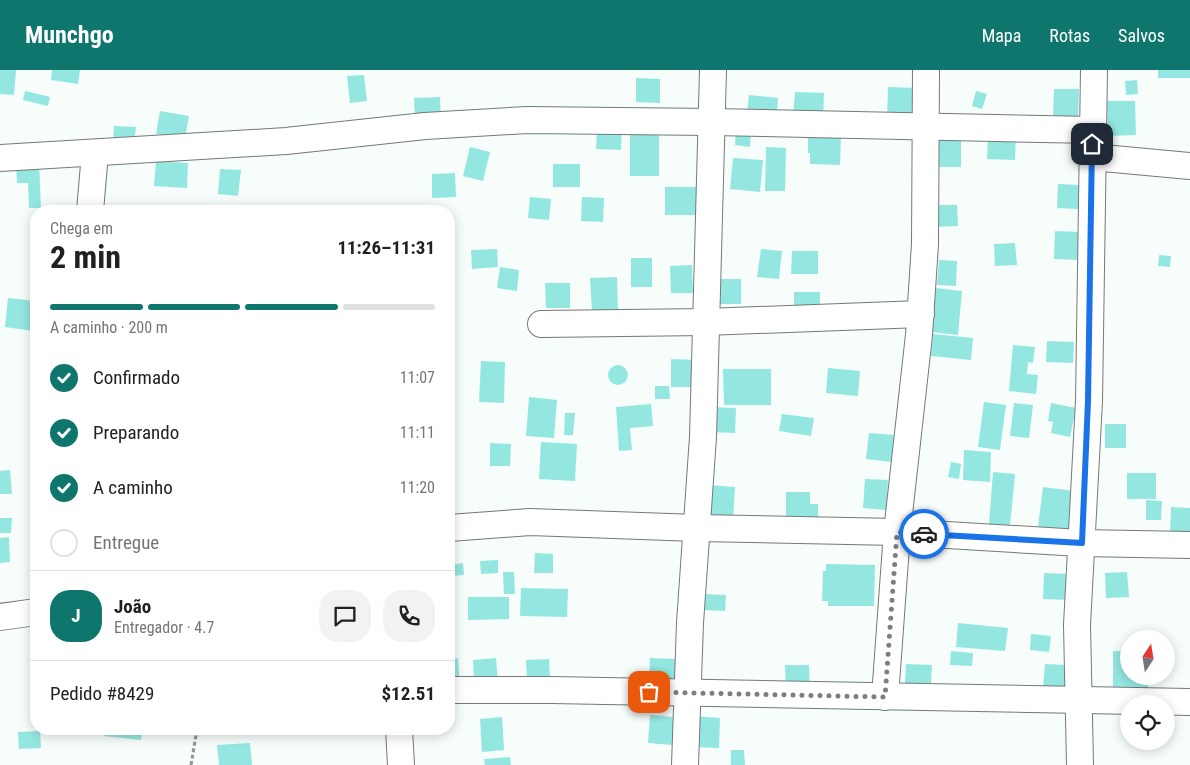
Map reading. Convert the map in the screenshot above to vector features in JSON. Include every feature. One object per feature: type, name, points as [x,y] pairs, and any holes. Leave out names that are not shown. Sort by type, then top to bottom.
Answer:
[{"type":"street","points":[[685,765],[690,623],[703,437],[713,70]]},
{"type":"street","points":[[885,697],[897,532],[920,314],[925,244],[924,127],[926,70]]},
{"type":"street","points":[[1080,765],[1077,624],[1088,401],[1094,70]]},
{"type":"street","points":[[0,158],[286,142],[426,126],[527,120],[1093,130]]},
{"type":"street","points":[[91,205],[95,153]]},
{"type":"street","points":[[1092,157],[1190,166]]},
{"type":"street","points":[[541,324],[706,322],[920,314]]},
{"type":"street","points":[[455,528],[530,522],[897,532],[1082,543],[1190,546]]},
{"type":"street","points":[[0,617],[30,613]]},
{"type":"street","points":[[455,690],[688,692],[1190,702]]},
{"type":"street","points":[[399,735],[401,765]]},
{"type":"path","points":[[191,765],[196,735]]},
{"type":"building","points":[[0,70],[16,70],[14,95],[0,94]]},
{"type":"building","points":[[52,70],[80,70],[78,84],[51,80]]},
{"type":"building","points":[[1158,70],[1190,70],[1190,78],[1158,78]]},
{"type":"building","points":[[364,75],[367,101],[350,103],[347,76]]},
{"type":"building","points":[[636,78],[660,79],[660,103],[636,102]]},
{"type":"building","points":[[1137,80],[1138,94],[1126,95],[1125,81]]},
{"type":"building","points":[[888,87],[917,88],[916,119],[887,118]]},
{"type":"building","points":[[1054,89],[1079,89],[1078,119],[1053,118]]},
{"type":"building","points":[[25,91],[50,97],[48,106],[23,100]]},
{"type":"building","points":[[976,91],[987,94],[982,109],[972,106]]},
{"type":"building","points":[[795,92],[824,93],[823,118],[793,116]]},
{"type":"building","points":[[749,95],[778,98],[777,116],[747,113]]},
{"type":"building","points":[[440,97],[441,118],[415,119],[414,98]]},
{"type":"building","points":[[1107,101],[1135,101],[1136,135],[1108,136]]},
{"type":"building","points":[[160,111],[189,116],[185,138],[156,134]]},
{"type":"building","points":[[114,126],[136,127],[134,143],[113,142]]},
{"type":"building","points":[[597,126],[622,127],[621,150],[596,149]]},
{"type":"building","points":[[736,130],[751,131],[750,147],[735,145]]},
{"type":"building","points":[[630,132],[659,132],[659,176],[630,176]]},
{"type":"building","points":[[933,134],[961,134],[961,167],[933,167]]},
{"type":"building","points":[[808,135],[841,135],[840,165],[810,164]]},
{"type":"building","points":[[988,135],[1016,136],[1015,160],[987,159]]},
{"type":"building","points":[[470,147],[490,152],[483,181],[463,176]]},
{"type":"building","points":[[766,147],[786,148],[785,191],[765,191]]},
{"type":"building","points":[[733,158],[763,160],[760,192],[730,189]]},
{"type":"building","points":[[156,161],[188,163],[187,188],[154,186]]},
{"type":"building","points":[[39,163],[41,205],[30,205],[29,208],[28,183],[17,183],[16,164]]},
{"type":"building","points":[[553,164],[580,164],[580,187],[553,187]]},
{"type":"building","points":[[220,169],[241,170],[238,196],[218,194]]},
{"type":"building","points":[[455,173],[456,197],[432,198],[432,174]]},
{"type":"building","points":[[1058,184],[1079,185],[1078,209],[1057,208]]},
{"type":"building","points":[[665,187],[696,187],[696,215],[665,215]]},
{"type":"building","points":[[530,197],[551,199],[549,220],[528,218]]},
{"type":"building","points":[[582,197],[604,198],[603,222],[581,221]]},
{"type":"building","points":[[934,205],[957,205],[958,226],[934,227]]},
{"type":"building","points":[[1055,231],[1080,232],[1079,260],[1054,259]]},
{"type":"building","points":[[1015,243],[1017,265],[995,266],[994,244]]},
{"type":"building","points":[[497,249],[498,267],[472,269],[471,250]]},
{"type":"building","points":[[761,249],[782,251],[779,279],[757,277]]},
{"type":"building","points":[[792,251],[818,251],[818,274],[791,274]]},
{"type":"building","points":[[1159,255],[1171,256],[1170,267],[1158,266]]},
{"type":"building","points":[[631,258],[652,258],[652,287],[631,287]]},
{"type":"building","points":[[939,260],[957,261],[956,286],[937,285]]},
{"type":"building","points":[[692,265],[693,293],[671,293],[670,266]]},
{"type":"building","points":[[500,267],[519,270],[517,291],[497,288]]},
{"type":"building","points":[[617,277],[618,311],[592,312],[590,278]]},
{"type":"building","points":[[716,279],[741,279],[741,304],[716,304]]},
{"type":"building","points":[[545,283],[570,283],[570,308],[546,308]]},
{"type":"building","points":[[936,288],[962,291],[958,335],[932,332]]},
{"type":"building","points":[[794,292],[820,292],[820,310],[794,309]]},
{"type":"building","points":[[8,298],[30,300],[30,331],[5,327]]},
{"type":"building","points":[[933,334],[973,338],[971,360],[931,356]]},
{"type":"building","points":[[1047,341],[1074,342],[1073,363],[1046,362]]},
{"type":"building","points":[[1013,345],[1035,347],[1033,363],[1028,362],[1027,374],[1038,375],[1036,394],[1009,391]]},
{"type":"building","points":[[671,359],[697,360],[697,387],[671,387]]},
{"type":"building","points":[[481,361],[505,362],[504,403],[479,402]]},
{"type":"building","points":[[618,365],[625,368],[628,375],[625,382],[618,385],[611,382],[608,375],[611,368]]},
{"type":"building","points":[[828,368],[860,371],[858,396],[826,393]]},
{"type":"building","points":[[723,369],[771,369],[771,405],[724,405]]},
{"type":"building","points":[[655,386],[669,386],[670,399],[655,399]]},
{"type":"building","points":[[529,397],[557,400],[554,438],[526,436]]},
{"type":"building","points":[[984,402],[1006,405],[1000,450],[978,447]]},
{"type":"building","points":[[1014,403],[1033,405],[1029,438],[1010,436]]},
{"type":"building","points":[[1051,403],[1076,408],[1070,437],[1051,433],[1053,422],[1048,421]]},
{"type":"building","points":[[651,404],[653,426],[630,428],[632,450],[619,451],[616,407]]},
{"type":"building","points":[[709,407],[736,408],[735,433],[709,432]]},
{"type":"building","points":[[565,413],[575,413],[573,435],[564,435]]},
{"type":"building","points":[[782,414],[814,418],[811,436],[779,431]]},
{"type":"building","points":[[1105,424],[1126,424],[1126,448],[1105,448]]},
{"type":"building","points":[[869,433],[894,435],[891,462],[866,459]]},
{"type":"building","points":[[541,442],[577,444],[575,481],[539,479]]},
{"type":"building","points":[[490,443],[511,444],[510,466],[490,466]]},
{"type":"building","points":[[964,450],[991,452],[990,482],[963,480]]},
{"type":"building","points":[[951,462],[961,464],[959,479],[948,477]]},
{"type":"building","points":[[10,470],[12,494],[0,494],[0,471]]},
{"type":"building","points":[[993,472],[1015,474],[1010,526],[989,525]]},
{"type":"building","points":[[1127,473],[1156,473],[1156,499],[1127,499]]},
{"type":"building","points":[[865,479],[888,480],[886,510],[863,508]]},
{"type":"building","points":[[709,485],[735,487],[733,519],[707,517]]},
{"type":"building","points":[[1043,487],[1074,491],[1070,531],[1038,527]]},
{"type":"building","points":[[786,492],[810,492],[810,504],[818,504],[818,520],[786,520]]},
{"type":"building","points":[[1146,500],[1162,501],[1161,520],[1146,520]]},
{"type":"building","points":[[1171,507],[1190,508],[1190,537],[1170,536]]},
{"type":"building","points":[[0,518],[12,518],[11,533],[0,533]]},
{"type":"building","points":[[9,537],[10,562],[0,563],[0,538]]},
{"type":"building","points":[[535,553],[553,554],[553,573],[534,573]]},
{"type":"building","points":[[498,560],[498,573],[481,574],[480,561]]},
{"type":"building","points":[[463,563],[464,575],[455,576],[455,564]]},
{"type":"building","points":[[826,564],[875,565],[874,606],[828,606],[828,601],[822,601],[823,571],[826,571]]},
{"type":"building","points":[[503,572],[514,572],[515,594],[504,594]]},
{"type":"building","points":[[1127,572],[1129,597],[1106,598],[1105,573]]},
{"type":"building","points":[[1044,573],[1070,574],[1069,600],[1043,599]]},
{"type":"building","points":[[521,588],[568,589],[567,617],[520,616]]},
{"type":"building","points":[[704,594],[726,595],[725,611],[703,610]]},
{"type":"building","points":[[468,597],[509,597],[509,619],[468,620]]},
{"type":"building","points":[[958,623],[1008,628],[1005,651],[956,647]]},
{"type":"building","points":[[1031,634],[1051,636],[1049,652],[1030,650]]},
{"type":"building","points":[[951,651],[973,653],[972,666],[950,665]]},
{"type":"building","points":[[1113,651],[1120,651],[1120,685],[1148,685],[1148,690],[1113,690]]},
{"type":"building","points":[[455,658],[458,658],[460,685],[455,685]]},
{"type":"building","points":[[496,658],[498,683],[474,684],[473,660]]},
{"type":"building","points":[[650,658],[677,659],[676,684],[649,683]]},
{"type":"building","points":[[549,659],[550,678],[527,679],[526,660]]},
{"type":"building","points":[[906,664],[932,665],[931,684],[905,683]]},
{"type":"building","points":[[1045,664],[1067,665],[1065,690],[1043,689]]},
{"type":"building","points":[[785,665],[809,665],[810,689],[786,690]]},
{"type":"building","points":[[650,715],[674,717],[672,745],[648,743]]},
{"type":"building","points":[[693,716],[720,718],[719,748],[692,747]]},
{"type":"building","points":[[502,717],[504,750],[482,752],[480,719]]},
{"type":"building","points":[[30,731],[30,735],[40,735],[41,748],[19,749],[18,732]]},
{"type":"building","points":[[104,735],[141,735],[141,740]]},
{"type":"building","points":[[250,743],[252,765],[219,765],[217,745]]},
{"type":"building","points":[[731,750],[744,750],[745,765],[731,765]]},
{"type":"building","points":[[510,757],[511,765],[485,765],[484,759]]},
{"type":"way so far","points":[[649,692],[885,697],[897,532],[924,534]]},
{"type":"route","points":[[924,534],[1082,543],[1088,401],[1092,144]]}]
